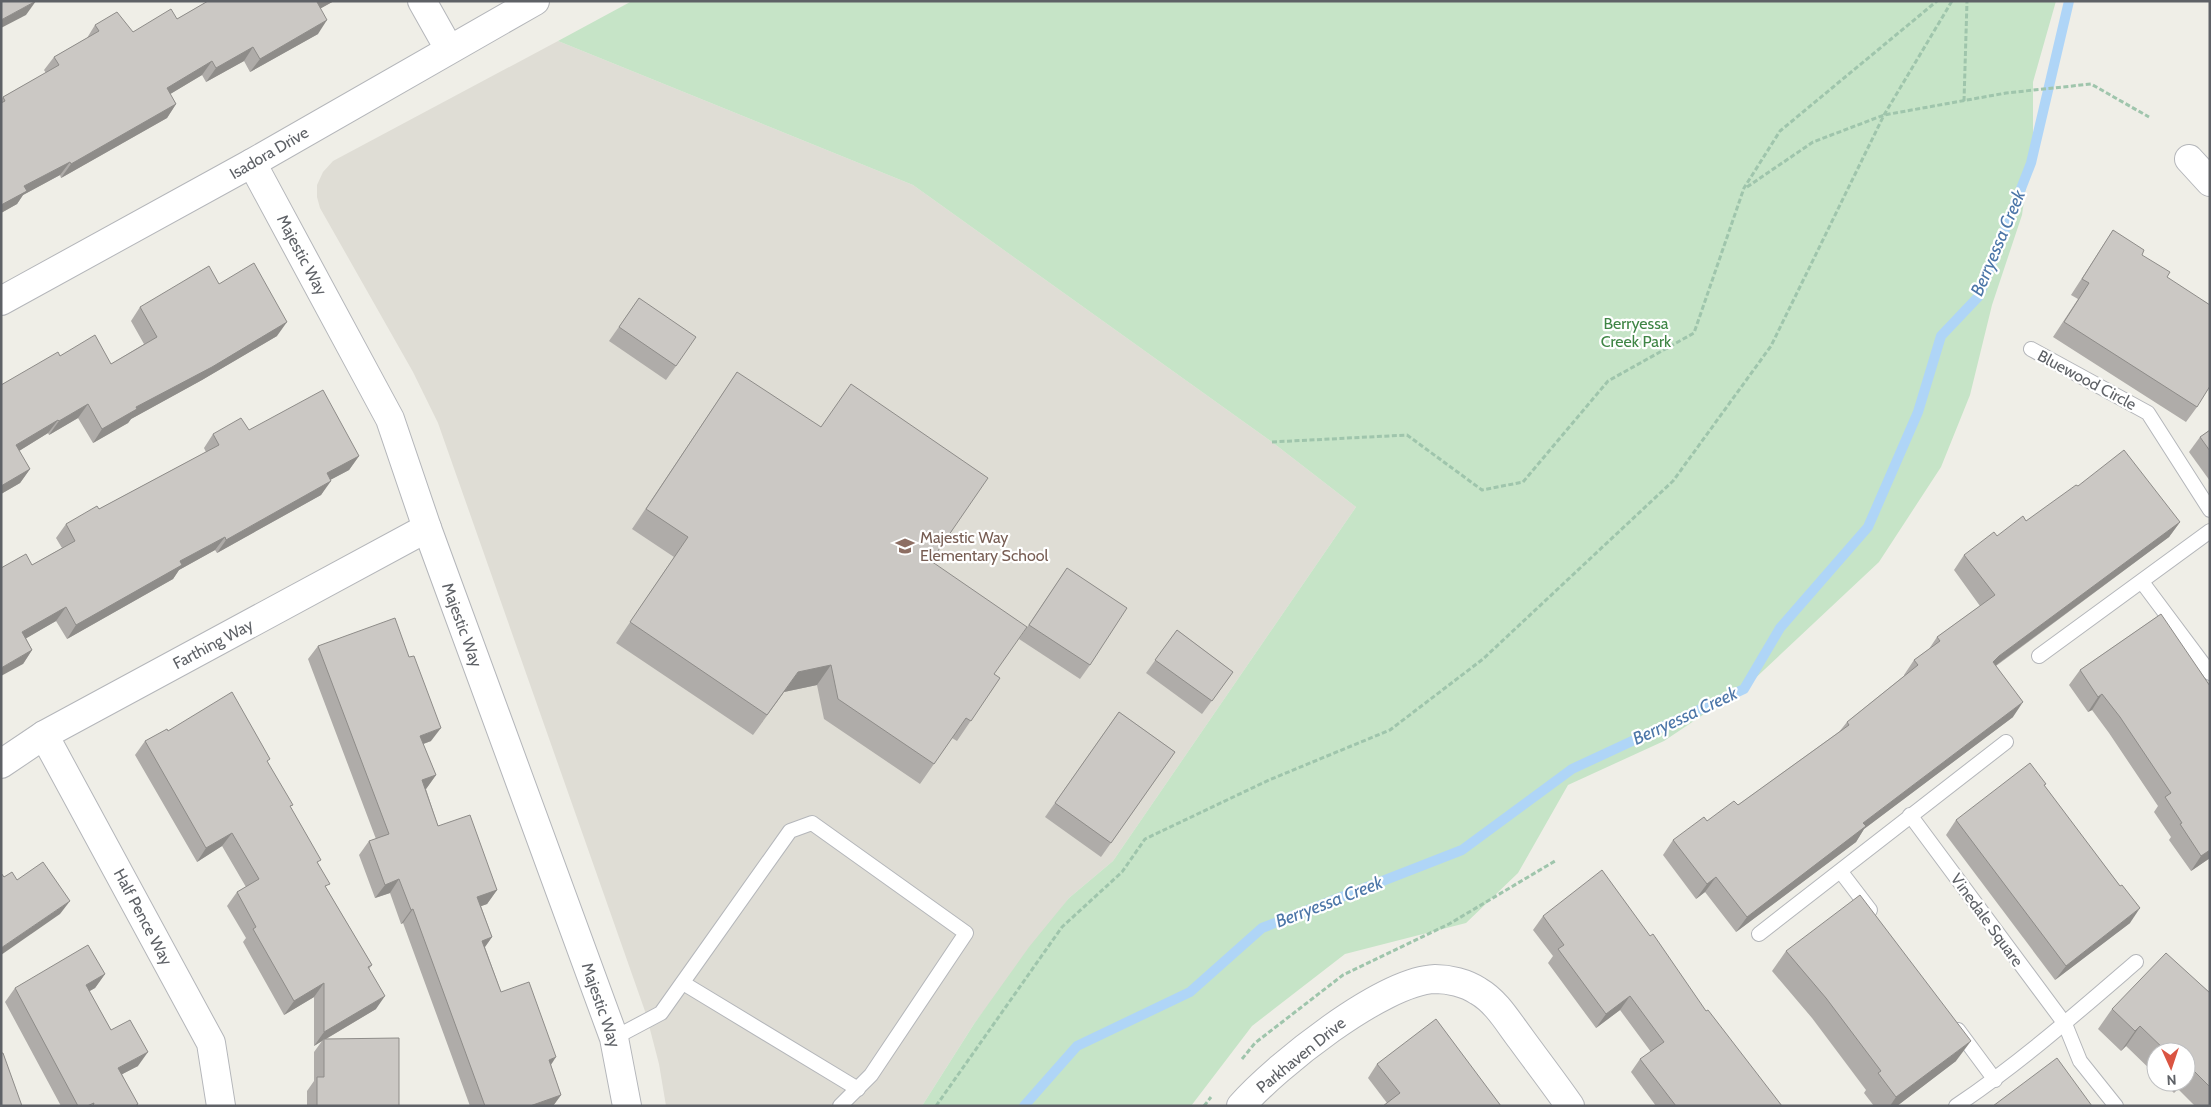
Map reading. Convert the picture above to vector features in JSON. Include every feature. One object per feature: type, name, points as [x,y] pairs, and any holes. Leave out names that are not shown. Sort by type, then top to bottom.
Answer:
[{"type":"street","points":[[422,1],[448,49]]},
{"type":"street","name":"Isadora Drive","points":[[1,301],[252,163],[448,49],[535,1]]},
{"type":"street","points":[[2189,159],[2210,182]]},
{"type":"street","name":"Majestic Way","points":[[252,163],[390,419],[427,528],[614,1038],[627,1106]]},
{"type":"street","name":"Farthing Way","points":[[1,764],[44,735],[427,528]]},
{"type":"street","name":"Half Pence Way","points":[[44,735],[211,1043],[221,1106]]},
{"type":"street","name":"Parkhaven Drive","points":[[1241,1106],[1297,1054],[1355,1011],[1412,984],[1435,979],[1457,982],[1478,991],[1496,1006],[1570,1106]]},
{"type":"lane","name":"Bluewood Circle","points":[[2030,349],[2148,412],[2210,510]]},
{"type":"lane","points":[[2039,656],[2210,531]]},
{"type":"lane","points":[[2142,582],[2210,673]]},
{"type":"lane","points":[[1759,934],[2006,742]]},
{"type":"lane","name":"Vinedale Square","points":[[1910,815],[2065,1024],[2080,1061],[2116,1106]]},
{"type":"lane","points":[[614,1038],[661,1013],[790,831],[812,823],[966,933],[871,1075],[840,1106]]},
{"type":"lane","points":[[1841,872],[1877,920]]},
{"type":"lane","points":[[1956,1106],[1995,1080],[2065,1024],[2136,962]]},
{"type":"lane","points":[[683,983],[858,1089]]},
{"type":"lane","points":[[1948,1016],[1995,1080]]},
{"type":"path","points":[[1272,442],[1407,435],[1482,490],[1523,482],[1608,381],[1694,333],[1744,188],[1780,131],[1937,1]]},
{"type":"path","points":[[936,1106],[1062,927],[1122,872],[1145,839],[1269,780],[1390,730],[1483,659],[1673,481],[1771,346],[1884,115],[1952,1]]},
{"type":"path","points":[[1964,101],[1967,1]]},
{"type":"path","points":[[1744,188],[1813,142],[1884,115],[2006,92],[2091,84],[2149,117]]},
{"type":"shaded area","name":"Majestic Way Elementary School","points":[[558,41],[913,185],[1272,442],[1356,507],[1113,861],[1069,898],[974,1024],[922,1106],[666,1106],[659,1064],[646,1014],[438,423],[413,372],[320,208],[317,197],[317,185],[323,172],[333,161]]},
{"type":"green space","name":"Berryessa Creek Park","points":[[632,1],[2056,1],[2033,82],[2033,138],[2022,215],[1992,305],[1970,395],[1941,467],[1879,562],[1749,684],[1664,741],[1568,785],[1518,873],[1466,923],[1345,954],[1252,1026],[1191,1106],[922,1106],[974,1024],[1029,947],[1069,898],[1113,861],[1356,507],[1272,442],[913,185],[558,41]]},
{"type":"building","points":[[1,1],[36,1],[1,20]]},
{"type":"building","points":[[208,1],[319,1],[317,2],[327,20],[260,59],[253,47],[216,68],[212,61],[167,88],[176,104],[71,164],[70,162],[24,186],[27,191],[1,205],[1,103],[5,101],[3,97],[59,65],[54,57],[99,31],[95,25],[117,12],[133,32],[171,9],[177,19]]},
{"type":"building","points":[[2113,230],[2144,250],[2142,255],[2170,272],[2167,277],[2210,305],[2210,386],[2197,407],[2064,322],[2089,283],[2082,279]]},
{"type":"building","points":[[254,263],[287,322],[212,367],[136,407],[137,409],[102,429],[88,404],[58,420],[16,445],[30,469],[1,486],[1,385],[58,352],[60,356],[95,335],[111,364],[157,337],[140,307],[209,266],[219,284]]},
{"type":"building","points":[[639,298],[696,337],[676,366],[619,327]]},
{"type":"building","points":[[737,372],[821,427],[851,384],[988,478],[931,561],[1027,627],[994,674],[1000,678],[971,721],[966,718],[934,764],[838,699],[831,665],[798,672],[767,715],[630,622],[688,537],[646,509]]},
{"type":"building","points":[[323,390],[359,456],[327,473],[331,481],[226,540],[225,537],[180,561],[182,565],[76,625],[66,607],[22,632],[32,650],[1,668],[1,568],[26,554],[32,565],[75,541],[66,524],[97,506],[99,509],[219,445],[213,434],[241,418],[249,430]]},
{"type":"building","points":[[2210,430],[2210,451],[2200,437]]},
{"type":"building","points":[[2124,450],[2180,522],[1993,662],[2023,702],[1863,823],[1866,826],[1747,917],[1716,877],[1707,884],[1673,840],[1704,817],[1707,821],[1734,801],[1738,805],[1849,725],[1847,722],[1918,665],[1914,660],[1940,641],[1937,637],[1995,595],[1964,555],[1994,532],[1997,536],[2023,516],[2026,521],[2076,485],[2078,486]]},
{"type":"building","points":[[1067,568],[1127,608],[1090,665],[1029,625]]},
{"type":"building","points":[[2161,614],[2210,686],[2210,850],[2201,856],[2165,797],[2171,793],[2120,717],[2102,694],[2098,697],[2080,670]]},
{"type":"building","points":[[395,618],[409,657],[414,656],[441,728],[420,736],[436,775],[422,780],[438,826],[470,815],[497,890],[477,897],[492,937],[482,941],[501,992],[529,982],[556,1057],[549,1060],[561,1095],[530,1106],[485,1106],[413,909],[411,910],[399,879],[385,885],[369,841],[389,834],[318,646]]},
{"type":"building","points":[[1177,630],[1233,672],[1212,701],[1155,660]]},
{"type":"building","points":[[232,692],[270,759],[267,761],[293,805],[290,806],[321,860],[317,862],[330,884],[325,886],[372,965],[368,967],[385,996],[324,1032],[324,983],[294,1001],[253,929],[256,927],[237,892],[259,879],[232,833],[206,848],[145,741],[167,729],[168,731]]},
{"type":"building","points":[[1119,712],[1175,752],[1111,843],[1055,803]]},
{"type":"building","points":[[2030,763],[2046,784],[2044,785],[2120,886],[2122,885],[2140,908],[2066,966],[1956,820]]},
{"type":"building","points":[[43,862],[70,901],[1,948],[1,873],[4,877],[12,872],[17,880]]},
{"type":"building","points":[[1602,870],[1650,936],[1653,934],[1706,1011],[1708,1010],[1782,1106],[1676,1106],[1640,1059],[1664,1042],[1630,996],[1606,1014],[1558,949],[1564,945],[1543,916]]},
{"type":"building","points":[[1860,895],[1971,1041],[1896,1097],[1878,1073],[1881,1071],[1826,998],[1786,951]]},
{"type":"building","points":[[88,945],[105,974],[86,985],[111,1030],[130,1020],[148,1052],[118,1068],[138,1104],[135,1106],[93,1106],[94,1103],[87,1106],[78,1106],[15,988]]},
{"type":"building","points":[[2166,953],[2210,993],[2210,1087],[2196,1073],[2196,1042],[2157,1042],[2140,1026],[2135,1031],[2112,1009]]},
{"type":"building","points":[[1436,1019],[1501,1106],[1383,1106],[1400,1093],[1377,1064]]},
{"type":"building","points":[[399,1038],[399,1106],[317,1106],[317,1077],[324,1077],[324,1039]]},
{"type":"building","points":[[1,1053],[3,1053],[22,1106],[1,1106]]},
{"type":"building","points":[[2057,1058],[2092,1106],[1993,1106]]},
{"type":"waterway","name":"Berryessa Creek","points":[[1024,1106],[1077,1046],[1190,992],[1262,928],[1462,850],[1572,769],[1744,689],[1780,628],[1868,527],[1918,412],[1941,336],[1979,296],[2031,163],[2069,1]]},
{"type":"place","name":"Majestic Way Elementary School","points":[[905,546]]}]
